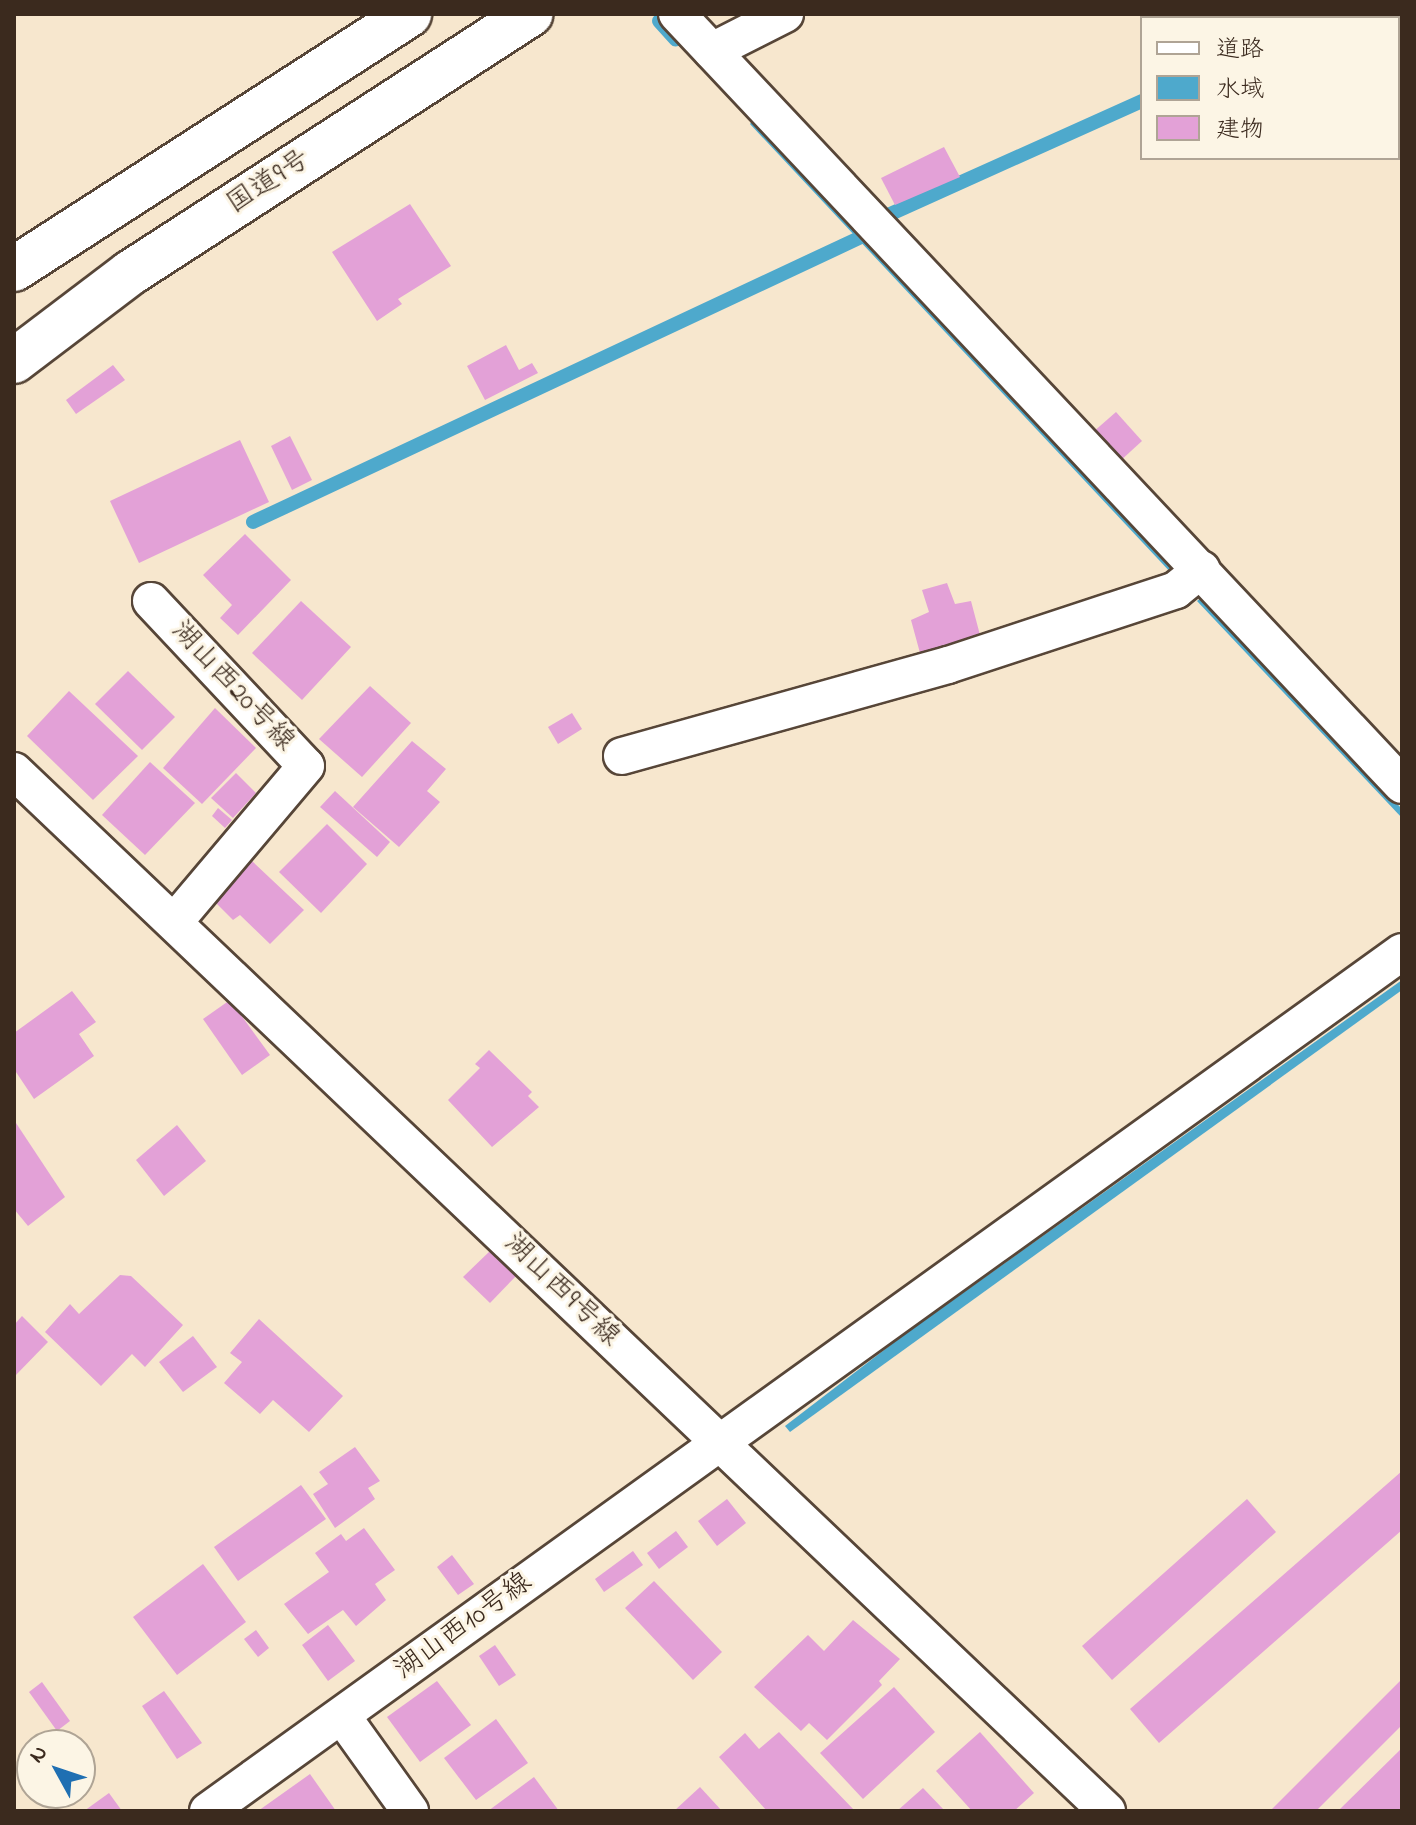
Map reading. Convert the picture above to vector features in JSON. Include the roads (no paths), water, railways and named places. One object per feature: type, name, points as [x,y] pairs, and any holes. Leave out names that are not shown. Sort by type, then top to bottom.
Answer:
[{"type":"highway","points":[[14,269],[409,14]]},
{"type":"highway","name":"国道9号","points":[[14,361],[130,273],[531,14]]},
{"type":"street","points":[[677,14],[1402,785]]},
{"type":"street","points":[[712,51],[785,14]]},
{"type":"street","points":[[622,756],[948,665],[1176,590],[1202,569]]},
{"type":"street","name":"湖山西20号線","points":[[151,601],[306,766],[175,921]]},
{"type":"street","name":"湖山西9号線","points":[[14,771],[1107,1811]]},
{"type":"street","name":"湖山西10号線","points":[[208,1811],[1402,952]]},
{"type":"street","points":[[342,1716],[410,1811]]},
{"type":"water","points":[[755,118],[1179,570],[1173,575],[750,124]]},
{"type":"water","points":[[1203,596],[1402,809],[1402,818],[1197,601]]},
{"type":"water","points":[[1402,980],[1402,990],[790,1432],[785,1426],[901,1337]]},
{"type":"waterway","points":[[659,21],[676,40]]},
{"type":"waterway","points":[[886,216],[1140,102]]},
{"type":"waterway","points":[[253,522],[861,237]]}]
